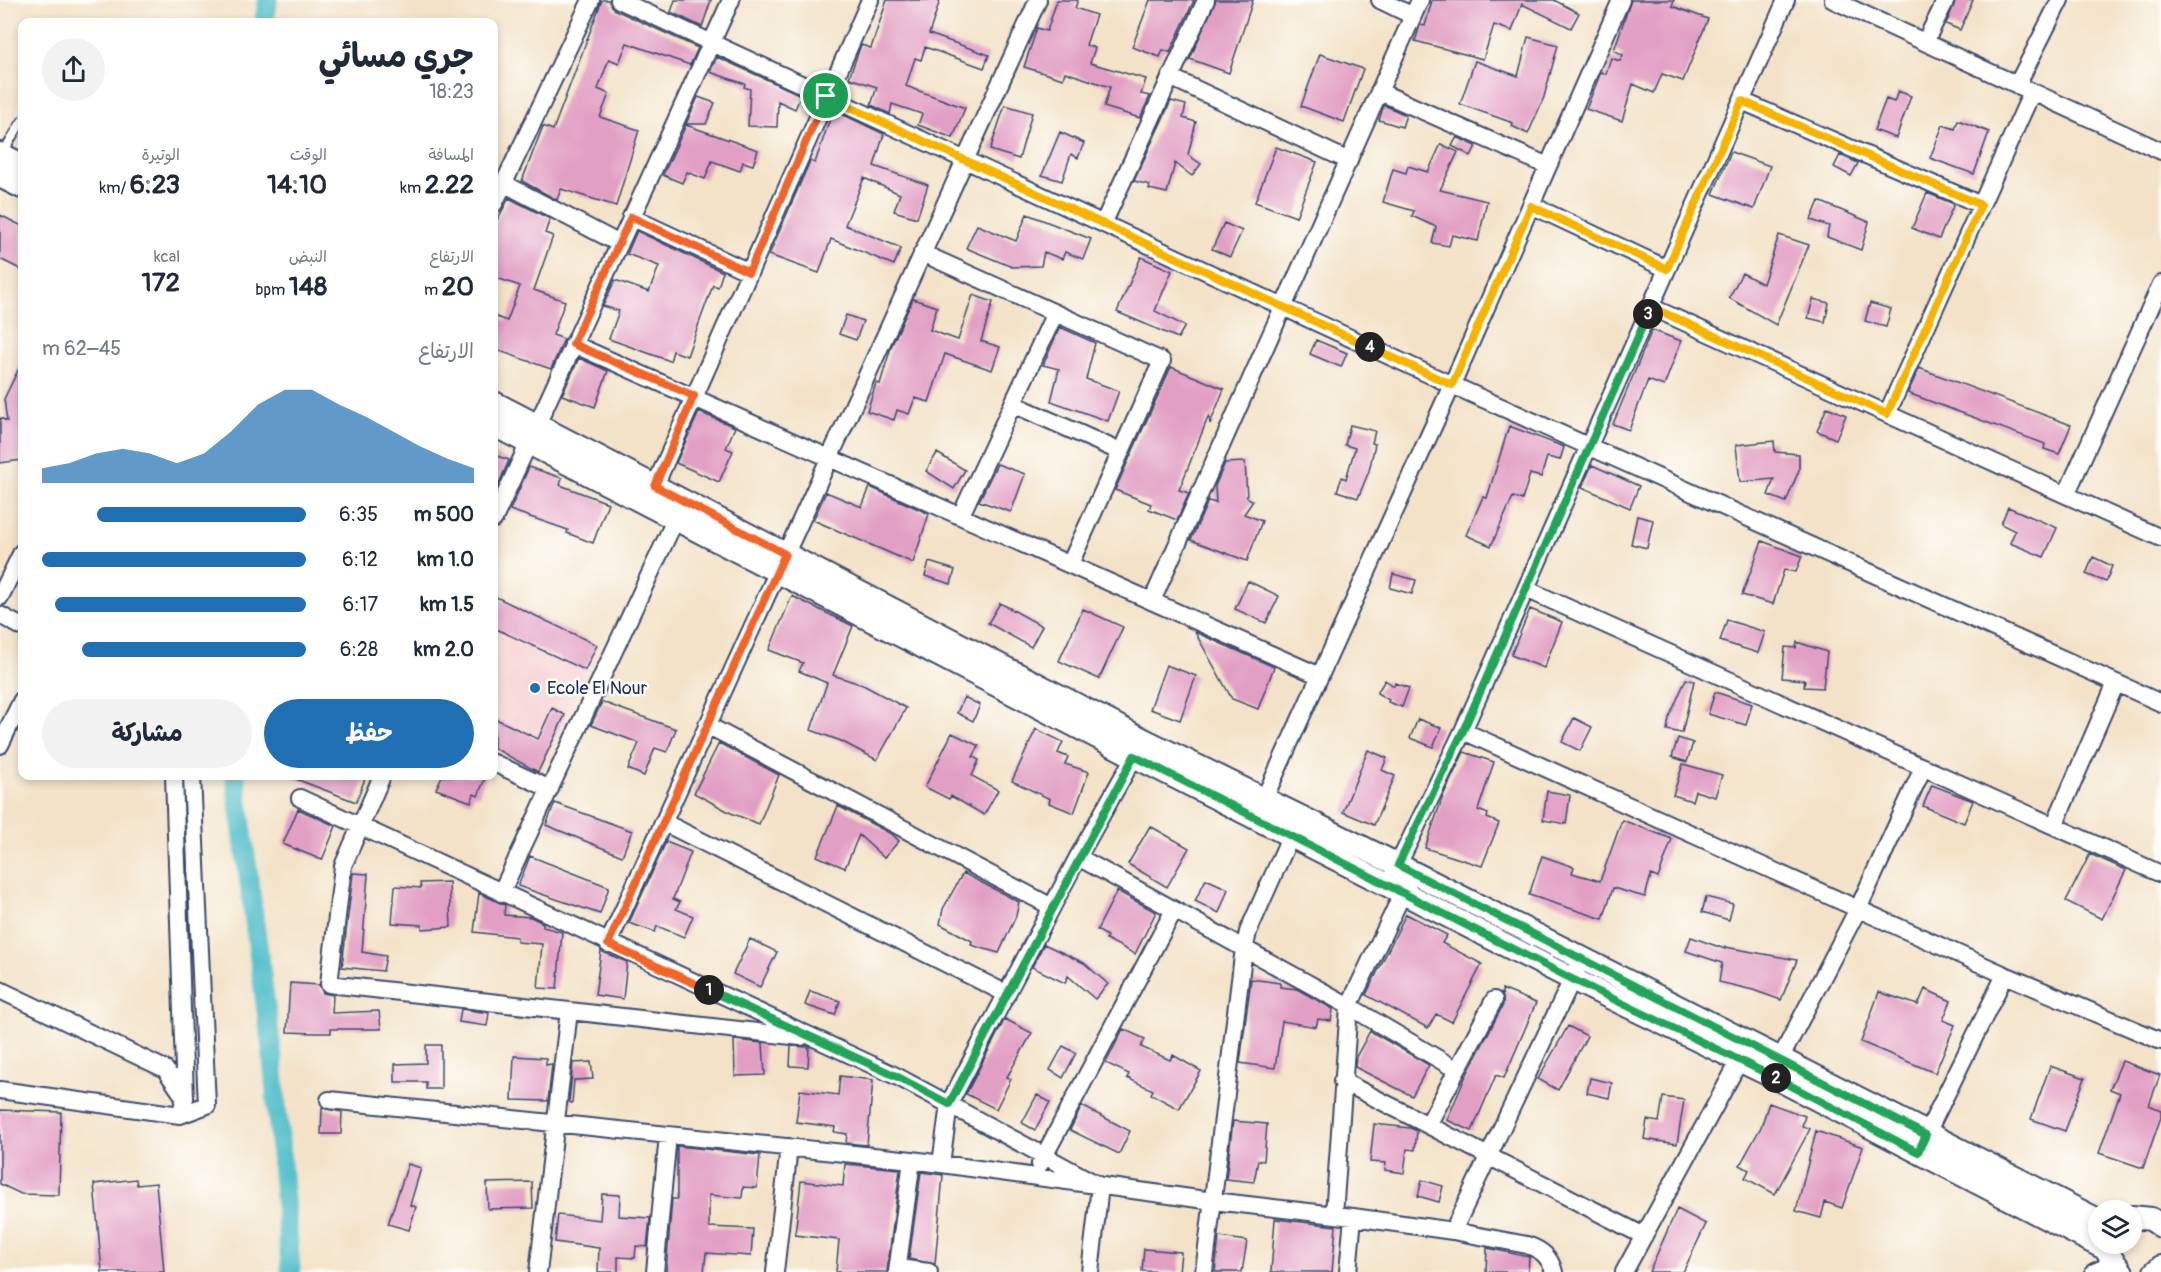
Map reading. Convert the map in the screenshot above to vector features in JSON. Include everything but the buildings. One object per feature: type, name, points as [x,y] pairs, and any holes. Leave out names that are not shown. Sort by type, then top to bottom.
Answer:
[{"type":"main road","points":[[0,160],[18,164]]},
{"type":"main road","points":[[0,160],[18,182]]},
{"type":"main road","points":[[498,406],[531,433],[1139,748],[1401,878],[1922,1143],[2088,1216]]},
{"type":"main road","points":[[498,426],[531,433]]},
{"type":"main road","points":[[651,494],[676,518],[781,562]]},
{"type":"main road","points":[[1260,808],[1291,835],[1401,878]]},
{"type":"main road","points":[[1577,969],[1740,1060],[1776,1068]]},
{"type":"main road","points":[[1922,1143],[2109,1260]]},
{"type":"main road","points":[[2154,1272],[2161,1267]]},
{"type":"street","points":[[498,195],[591,0]]},
{"type":"street","points":[[619,0],[1452,385],[2161,703]]},
{"type":"street","points":[[498,510],[730,0]]},
{"type":"street","points":[[651,494],[870,0]]},
{"type":"street","points":[[608,944],[1038,0]]},
{"type":"street","points":[[1103,224],[1206,0]]},
{"type":"street","points":[[1152,601],[1417,8],[1380,0]]},
{"type":"street","points":[[1260,808],[1452,385],[1621,0]]},
{"type":"street","points":[[1335,1215],[1342,1082],[1349,1006],[1463,731],[1786,0]]},
{"type":"street","points":[[1833,0],[2161,151]]},
{"type":"street","points":[[1925,42],[1946,0]]},
{"type":"street","points":[[1887,414],[1981,205],[2060,0]]},
{"type":"street","points":[[1170,77],[1349,161]]},
{"type":"street","points":[[1380,92],[1548,166]]},
{"type":"street","points":[[1742,101],[1981,205]]},
{"type":"street","points":[[503,183],[618,243]]},
{"type":"street","points":[[1531,206],[1667,269]]},
{"type":"street","points":[[631,217],[749,272]]},
{"type":"street","points":[[922,253],[1162,361],[1070,564]]},
{"type":"street","points":[[2066,495],[2161,284]]},
{"type":"street","points":[[1651,307],[2161,538]]},
{"type":"street","points":[[961,515],[1055,313]]},
{"type":"street","points":[[573,344],[1320,676]]},
{"type":"street","points":[[1013,404],[1121,452]]},
{"type":"street","points":[[501,893],[676,518]]},
{"type":"street","points":[[0,597],[18,560]]},
{"type":"street","points":[[1526,589],[2161,874]]},
{"type":"street","points":[[0,615],[18,625]]},
{"type":"street","points":[[2054,826],[2116,683]]},
{"type":"street","points":[[0,745],[18,708]]},
{"type":"street","points":[[707,725],[1052,907]]},
{"type":"street","points":[[1463,731],[2005,975],[2161,1041]]},
{"type":"street","points":[[940,1164],[949,1104],[1078,857],[1139,748]]},
{"type":"street","points":[[498,765],[550,789]]},
{"type":"street","points":[[1776,1068],[1858,909],[1923,768]]},
{"type":"street","points":[[174,780],[185,1098],[180,1115]]},
{"type":"street","points":[[0,1090],[180,1115],[207,1105],[192,780]]},
{"type":"street","points":[[380,780],[343,866],[329,984],[815,1039]]},
{"type":"street","points":[[300,798],[608,944],[898,1077],[1100,1186]]},
{"type":"street","points":[[663,822],[1006,994]]},
{"type":"street","points":[[1204,1272],[1248,932],[1291,835]]},
{"type":"street","points":[[1078,857],[1349,1006],[1457,1070]]},
{"type":"street","points":[[1036,1177],[1043,1155],[1174,910]]},
{"type":"street","points":[[1453,1231],[1577,969]]},
{"type":"street","points":[[1922,1143],[2005,975]]},
{"type":"street","points":[[0,990],[165,1069],[185,1098]]},
{"type":"street","points":[[1428,1125],[1494,1000]]},
{"type":"street","points":[[538,1272],[569,1011]]},
{"type":"street","points":[[1624,1272],[1740,1060]]},
{"type":"street","points":[[1342,1082],[1644,1236]]},
{"type":"street","points":[[329,1100],[912,1160],[1453,1231],[1537,1248],[1547,1256],[1554,1272]]},
{"type":"street","points":[[655,1272],[668,1135]]},
{"type":"street","points":[[775,1272],[789,1147]]},
{"type":"street","points":[[912,1160],[898,1270],[929,1272]]},
{"type":"street","points":[[1090,1272],[1100,1186]]},
{"type":"street","points":[[1348,1272],[1353,1217]]},
{"type":"lane","points":[[0,160],[18,128]]},
{"type":"shaded area","name":"Ecole El Nour","points":[[498,598],[597,645],[540,770],[498,750]]},
{"type":"waterway","points":[[265,18],[268,0]]},
{"type":"waterway","points":[[236,780],[272,1053],[291,1272]]},
{"type":"place","name":"Ecole El Nour","points":[[535,688]]},
{"type":"route","points":[[826,96],[1452,385],[1531,206],[1667,269],[1742,101],[1981,205],[1887,414],[1651,307],[1463,731],[1398,865],[1926,1135],[1918,1152],[1772,1076],[1572,979],[1134,756],[1078,857],[949,1104],[898,1077],[608,944],[785,554],[655,486],[694,396],[573,344],[631,217],[749,272],[826,96]]}]
